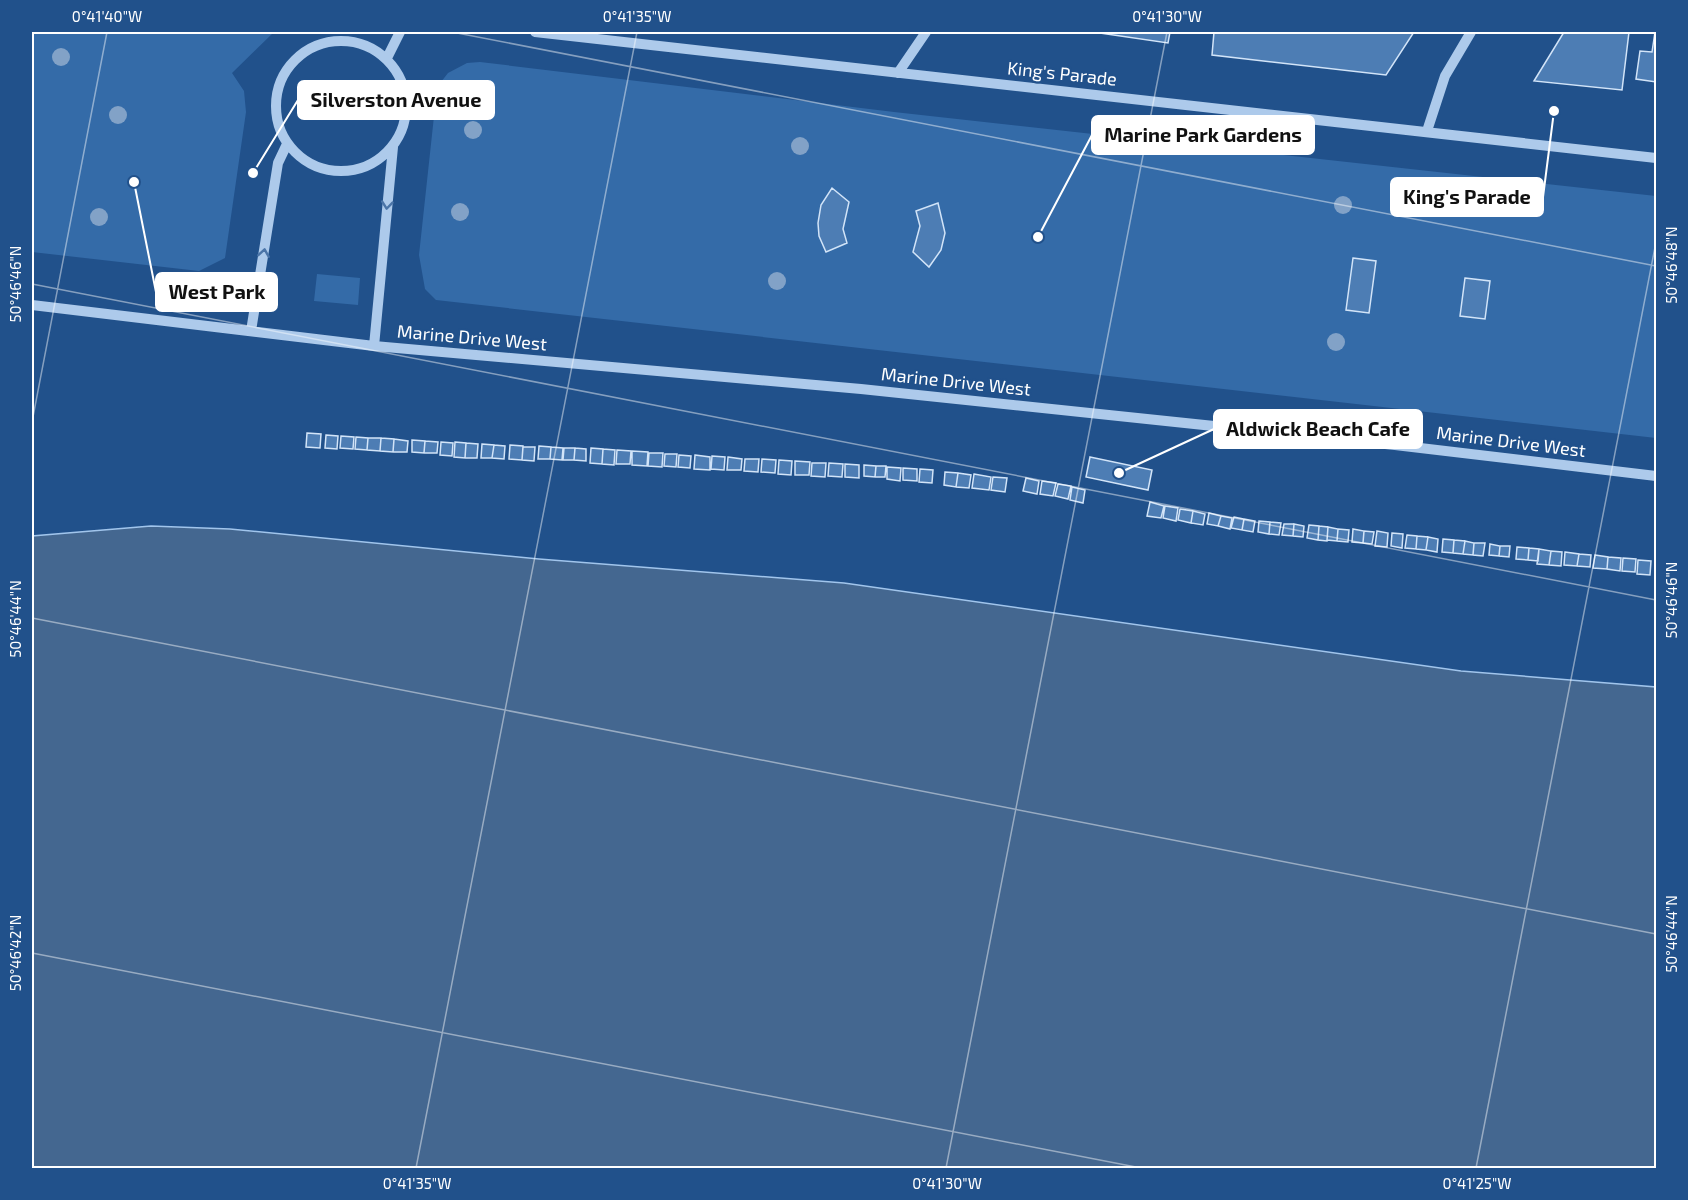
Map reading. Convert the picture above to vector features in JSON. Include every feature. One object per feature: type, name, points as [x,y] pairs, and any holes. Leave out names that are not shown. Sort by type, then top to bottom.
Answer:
[{"type":"street","points":[[387,58],[400,32]]},
{"type":"street","name":"King's Parade","points":[[535,32],[1656,158]]},
{"type":"street","points":[[898,73],[926,32]]},
{"type":"street","points":[[1427,131],[1444,76],[1470,32]]},
{"type":"street","points":[[347,40],[368,46],[387,58],[399,74],[406,92],[407,111],[403,130],[393,147],[378,161],[360,169],[339,172],[319,168],[301,159],[287,144],[278,125],[275,105],[279,84],[289,66],[305,51],[325,42],[347,40]]},
{"type":"street","points":[[251,331],[278,163],[287,144]]},
{"type":"street","points":[[374,346],[393,147]]},
{"type":"street","name":"Marine Drive West","points":[[32,305],[374,346],[861,389],[1383,443],[1656,476]]},
{"type":"shaded area","points":[[32,32],[274,32],[232,73],[244,91],[246,112],[225,258],[199,271],[32,252]]},
{"type":"shaded area","points":[[480,62],[894,112],[1656,196],[1656,438],[436,300],[425,289],[419,255],[435,107],[441,82],[448,73],[467,63]]},
{"type":"shaded area","points":[[317,274],[360,278],[358,305],[314,301]]},
{"type":"shaded area","points":[[151,526],[230,529],[539,559],[844,583],[1461,671],[1656,687],[1656,1168],[32,1168],[32,536]]},
{"type":"building","points":[[1093,32],[1170,32],[1168,43]]},
{"type":"building","points":[[1214,32],[1414,32],[1386,75],[1212,55]]},
{"type":"building","points":[[1564,32],[1629,32],[1622,90],[1534,81]]},
{"type":"building","points":[[1655,32],[1656,82],[1636,79],[1640,51],[1652,52]]},
{"type":"building","points":[[832,188],[849,202],[843,229],[847,243],[826,252],[819,236],[818,223],[821,205]]},
{"type":"building","points":[[938,203],[945,233],[941,250],[929,267],[913,252],[920,226],[916,211]]},
{"type":"building","points":[[1353,258],[1376,261],[1369,313],[1346,310]]},
{"type":"building","points":[[1465,278],[1490,281],[1485,319],[1460,316]]},
{"type":"building","points":[[307,433],[321,434],[320,448],[306,447]]},
{"type":"building","points":[[326,435],[338,436],[337,449],[325,448]]},
{"type":"building","points":[[341,436],[354,437],[353,449],[340,448]]},
{"type":"building","points":[[356,437],[368,438],[367,450],[355,449]]},
{"type":"building","points":[[368,438],[381,438],[380,451],[367,450]]},
{"type":"building","points":[[381,438],[394,439],[393,452],[380,451]]},
{"type":"building","points":[[394,439],[408,441],[407,452],[393,452]]},
{"type":"building","points":[[412,440],[425,441],[424,453],[412,452]]},
{"type":"building","points":[[425,441],[438,442],[437,453],[424,453]]},
{"type":"building","points":[[441,442],[453,443],[452,456],[440,455]]},
{"type":"building","points":[[455,442],[466,443],[465,458],[454,457]]},
{"type":"building","points":[[466,443],[478,444],[477,458],[465,458]]},
{"type":"building","points":[[482,444],[494,445],[492,458],[481,458]]},
{"type":"building","points":[[494,445],[505,446],[504,459],[492,458]]},
{"type":"building","points":[[510,445],[523,446],[522,460],[509,459]]},
{"type":"building","points":[[539,446],[551,447],[550,459],[538,459]]},
{"type":"building","points":[[523,447],[535,447],[534,461],[522,460]]},
{"type":"building","points":[[551,447],[563,448],[562,460],[550,459]]},
{"type":"building","points":[[564,448],[575,448],[574,460],[563,460]]},
{"type":"building","points":[[575,448],[586,449],[586,461],[574,460]]},
{"type":"building","points":[[591,448],[603,449],[602,464],[590,463]]},
{"type":"building","points":[[603,449],[615,450],[614,465],[602,464]]},
{"type":"building","points":[[617,450],[631,451],[630,464],[616,464]]},
{"type":"building","points":[[632,451],[648,452],[647,466],[632,465]]},
{"type":"building","points":[[649,453],[663,453],[662,467],[648,466]]},
{"type":"building","points":[[665,454],[677,454],[676,467],[664,466]]},
{"type":"building","points":[[679,455],[691,456],[690,468],[678,467]]},
{"type":"building","points":[[695,455],[710,457],[710,470],[694,469]]},
{"type":"building","points":[[712,456],[725,457],[724,470],[711,469]]},
{"type":"building","points":[[728,457],[742,459],[741,470],[727,470]]},
{"type":"building","points":[[1090,457],[1152,470],[1148,490],[1086,477]]},
{"type":"building","points":[[745,459],[759,459],[758,472],[744,471]]},
{"type":"building","points":[[762,459],[776,460],[775,473],[761,472]]},
{"type":"building","points":[[779,460],[792,461],[791,475],[778,474]]},
{"type":"building","points":[[795,461],[810,462],[809,475],[795,475]]},
{"type":"building","points":[[812,463],[826,463],[825,477],[811,476]]},
{"type":"building","points":[[829,463],[843,464],[842,477],[828,476]]},
{"type":"building","points":[[845,464],[859,465],[859,478],[845,477]]},
{"type":"building","points":[[864,465],[876,466],[875,477],[864,476]]},
{"type":"building","points":[[876,466],[886,466],[885,477],[875,477]]},
{"type":"building","points":[[887,467],[901,468],[900,481],[887,479]]},
{"type":"building","points":[[903,468],[917,469],[917,481],[903,480]]},
{"type":"building","points":[[920,469],[933,470],[932,483],[919,482]]},
{"type":"building","points":[[945,472],[958,473],[956,487],[944,485]]},
{"type":"building","points":[[958,473],[971,475],[969,488],[956,487]]},
{"type":"building","points":[[974,474],[991,477],[989,490],[972,488]]},
{"type":"building","points":[[993,477],[1007,478],[1005,492],[991,490]]},
{"type":"building","points":[[1026,478],[1039,481],[1037,494],[1023,491]]},
{"type":"building","points":[[1042,481],[1056,483],[1053,496],[1040,494]]},
{"type":"building","points":[[1058,484],[1071,486],[1068,499],[1055,496]]},
{"type":"building","points":[[1072,487],[1085,490],[1083,503],[1070,500]]},
{"type":"building","points":[[1150,502],[1164,506],[1161,518],[1147,516]]},
{"type":"building","points":[[1165,506],[1178,508],[1176,521],[1163,518]]},
{"type":"building","points":[[1180,509],[1193,511],[1191,523],[1178,520]]},
{"type":"building","points":[[1193,511],[1205,514],[1203,525],[1191,523]]},
{"type":"building","points":[[1209,513],[1221,516],[1218,526],[1207,524]]},
{"type":"building","points":[[1221,516],[1232,518],[1230,529],[1218,526]]},
{"type":"building","points":[[1234,517],[1244,519],[1242,530],[1231,528]]},
{"type":"building","points":[[1244,519],[1255,521],[1253,532],[1242,530]]},
{"type":"building","points":[[1259,521],[1270,522],[1269,534],[1258,532]]},
{"type":"building","points":[[1270,522],[1281,523],[1279,535],[1269,534]]},
{"type":"building","points":[[1284,524],[1294,524],[1293,536],[1282,535]]},
{"type":"building","points":[[1294,524],[1304,526],[1303,537],[1293,536]]},
{"type":"building","points":[[1309,525],[1319,526],[1318,540],[1307,538]]},
{"type":"building","points":[[1319,526],[1328,527],[1327,541],[1318,540]]},
{"type":"building","points":[[1328,527],[1338,529],[1337,541],[1327,540]]},
{"type":"building","points":[[1338,529],[1349,530],[1348,542],[1337,541]]},
{"type":"building","points":[[1353,529],[1364,531],[1363,543],[1352,542]]},
{"type":"building","points":[[1364,531],[1374,532],[1372,544],[1363,543]]},
{"type":"building","points":[[1377,531],[1388,533],[1387,547],[1375,546]]},
{"type":"building","points":[[1392,533],[1403,534],[1402,548],[1391,546]]},
{"type":"building","points":[[1407,535],[1417,536],[1416,549],[1405,548]]},
{"type":"building","points":[[1417,536],[1428,537],[1426,550],[1416,549]]},
{"type":"building","points":[[1428,537],[1438,539],[1437,552],[1426,550]]},
{"type":"building","points":[[1443,539],[1454,540],[1453,553],[1442,552]]},
{"type":"building","points":[[1454,540],[1465,541],[1463,554],[1453,553]]},
{"type":"building","points":[[1465,541],[1474,543],[1473,555],[1463,554]]},
{"type":"building","points":[[1474,543],[1485,543],[1483,556],[1473,555]]},
{"type":"building","points":[[1490,544],[1500,546],[1499,556],[1489,555]]},
{"type":"building","points":[[1500,546],[1510,546],[1509,557],[1499,556]]},
{"type":"building","points":[[1517,547],[1529,548],[1528,560],[1516,559]]},
{"type":"building","points":[[1529,548],[1539,549],[1538,561],[1528,560]]},
{"type":"building","points":[[1539,549],[1551,551],[1549,565],[1537,564]]},
{"type":"building","points":[[1551,551],[1562,552],[1561,566],[1549,565]]},
{"type":"building","points":[[1565,552],[1579,554],[1577,566],[1564,565]]},
{"type":"building","points":[[1579,554],[1591,555],[1590,567],[1577,566]]},
{"type":"building","points":[[1595,555],[1608,557],[1607,569],[1593,568]]},
{"type":"building","points":[[1608,557],[1621,558],[1620,571],[1607,569]]},
{"type":"building","points":[[1623,558],[1636,559],[1635,572],[1622,571]]},
{"type":"building","points":[[1638,560],[1651,561],[1650,575],[1637,574]]},
{"type":"place","name":"King's Parade","points":[[1554,111]]},
{"type":"place","name":"Silverston Avenue","points":[[253,173]]},
{"type":"place","name":"West Park","points":[[134,182]]},
{"type":"place","name":"Marine Park Gardens","points":[[1038,237]]},
{"type":"place","name":"Aldwick Beach Cafe","points":[[1119,473]]}]
